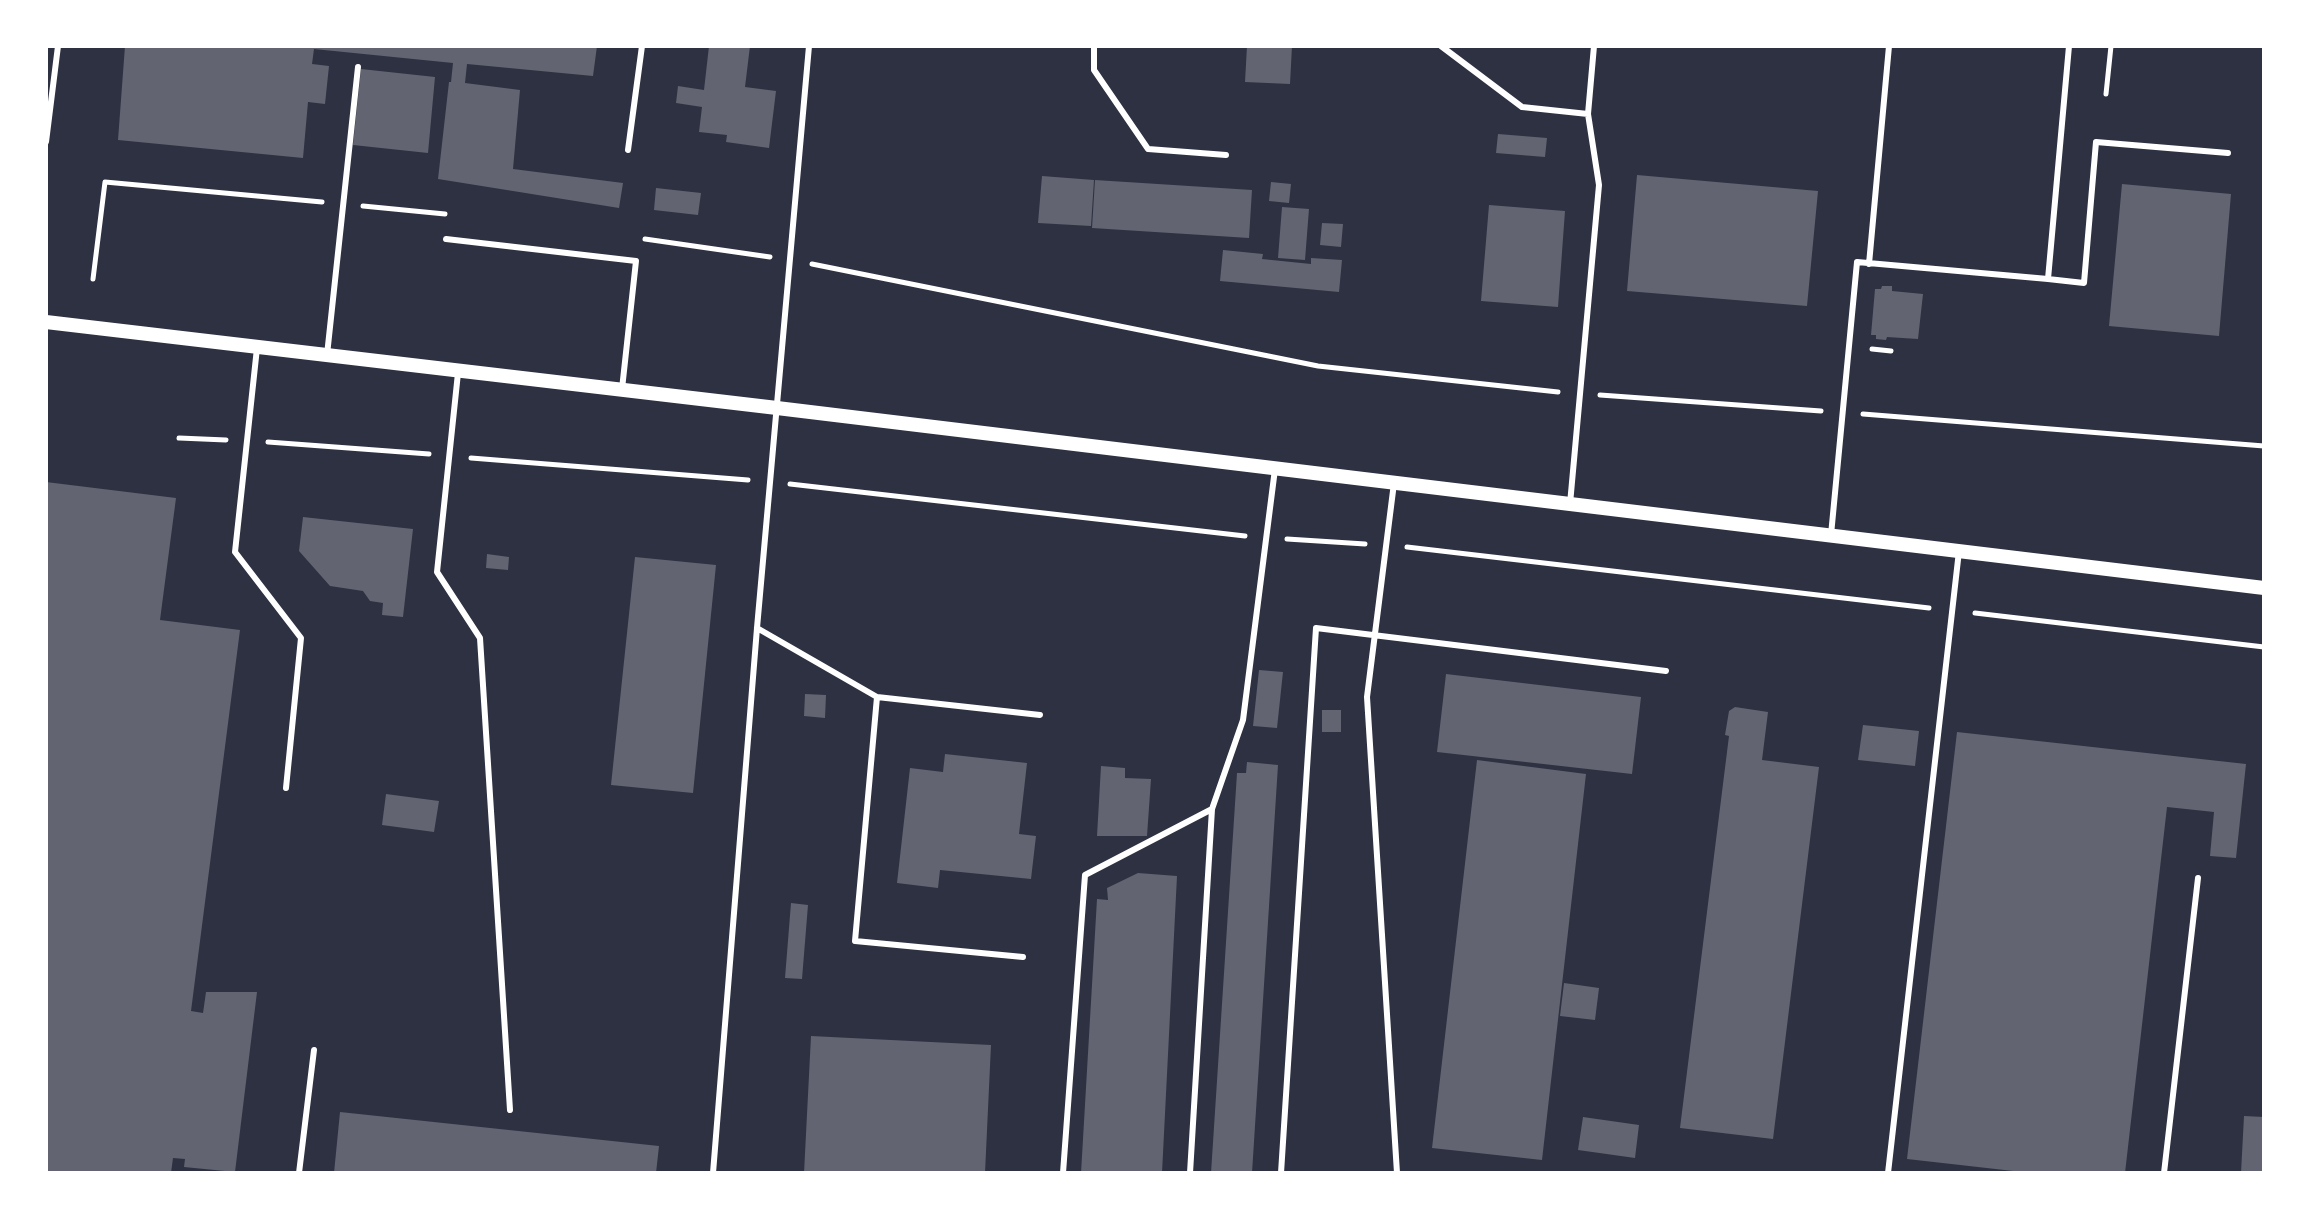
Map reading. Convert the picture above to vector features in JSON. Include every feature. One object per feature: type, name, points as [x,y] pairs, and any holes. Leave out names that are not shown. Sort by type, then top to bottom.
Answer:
[{"type":"street","points":[[46,322],[2264,588]]},
{"type":"lane","points":[[46,142],[58,46]]},
{"type":"lane","points":[[628,150],[642,46]]},
{"type":"lane","points":[[713,1173],[788,260],[809,46]]},
{"type":"lane","points":[[1094,46],[1094,70],[1148,149],[1226,155]]},
{"type":"lane","points":[[1441,46],[1522,107],[1588,114]]},
{"type":"lane","points":[[1570,504],[1599,185],[1588,114],[1594,46]]},
{"type":"lane","points":[[1869,264],[1889,46]]},
{"type":"lane","points":[[2048,279],[2069,46]]},
{"type":"lane","points":[[327,355],[358,67]]},
{"type":"lane","points":[[1831,535],[1857,262],[2084,283],[2096,142],[2228,153]]},
{"type":"lane","points":[[446,239],[636,261],[622,389]]},
{"type":"lane","points":[[257,347],[235,552],[301,638],[286,788]]},
{"type":"lane","points":[[458,370],[437,572],[480,638],[510,1110]]},
{"type":"lane","points":[[1190,1173],[1212,809],[1243,720],[1275,468]]},
{"type":"lane","points":[[1394,483],[1367,697],[1397,1173]]},
{"type":"lane","points":[[1888,1173],[1959,551]]},
{"type":"lane","points":[[757,628],[877,697],[1040,715]]},
{"type":"lane","points":[[1281,1173],[1316,628],[1666,671]]},
{"type":"lane","points":[[877,697],[855,941],[1023,957]]},
{"type":"lane","points":[[1063,1173],[1085,875],[1212,809]]},
{"type":"lane","points":[[2164,1173],[2198,878]]},
{"type":"lane","points":[[299,1173],[314,1050]]},
{"type":"path","points":[[2106,94],[2111,46]]},
{"type":"path","points":[[93,279],[105,182],[452,215]]},
{"type":"path","points":[[643,239],[788,260],[1318,366],[1581,394],[2264,446]]},
{"type":"path","points":[[179,438],[770,482],[1267,538],[1386,545],[2264,647]]},
{"type":"building","points":[[125,46],[597,46],[593,76],[467,64],[465,83],[520,90],[513,169],[623,183],[619,208],[438,179],[453,63],[314,49],[312,64],[329,66],[325,104],[308,102],[303,158],[118,140]]},
{"type":"building","points":[[709,46],[750,46],[745,87],[776,91],[769,148],[726,142],[727,135],[699,132],[702,107],[676,103],[678,86],[704,90]]},
{"type":"building","points":[[1247,46],[1292,46],[1290,84],[1245,82]]},
{"type":"building","points":[[361,69],[435,77],[428,153],[353,145]]},
{"type":"building","points":[[1498,134],[1547,138],[1545,157],[1496,153]]},
{"type":"building","points":[[1637,175],[1818,191],[1807,306],[1627,291]]},
{"type":"building","points":[[1042,176],[1094,180],[1091,226],[1038,223]]},
{"type":"building","points":[[1095,180],[1252,190],[1249,238],[1092,228]]},
{"type":"building","points":[[1271,182],[1291,184],[1289,203],[1269,201]]},
{"type":"building","points":[[2122,184],[2231,194],[2219,336],[2109,326]]},
{"type":"building","points":[[656,188],[701,193],[698,215],[654,210]]},
{"type":"building","points":[[1489,205],[1565,211],[1558,307],[1481,301]]},
{"type":"building","points":[[1282,207],[1309,209],[1305,260],[1278,258]]},
{"type":"building","points":[[1322,223],[1343,224],[1341,247],[1320,245]]},
{"type":"building","points":[[1223,250],[1263,254],[1262,259],[1311,264],[1311,258],[1342,260],[1339,292],[1220,281]]},
{"type":"building","points":[[1892,286],[1892,291],[1923,294],[1918,339],[1887,337],[1886,340],[1871,335],[1875,289]]},
{"type":"building","points":[[46,482],[176,498],[160,620],[240,630],[191,1011],[203,1013],[206,992],[257,992],[235,1172],[184,1167],[185,1159],[173,1158],[171,1173],[46,1173]]},
{"type":"building","points":[[303,517],[413,529],[403,617],[382,615],[383,603],[370,601],[363,591],[330,586],[299,551]]},
{"type":"building","points":[[487,554],[509,557],[508,570],[486,568]]},
{"type":"building","points":[[635,557],[716,565],[693,793],[611,785]]},
{"type":"building","points":[[1259,670],[1283,672],[1277,728],[1253,726]]},
{"type":"building","points":[[1446,674],[1641,697],[1632,774],[1437,752]]},
{"type":"building","points":[[805,694],[826,695],[825,718],[804,716]]},
{"type":"building","points":[[1735,707],[1768,712],[1762,760],[1819,767],[1773,1139],[1680,1128],[1729,736],[1725,735],[1729,711]]},
{"type":"building","points":[[1322,710],[1341,710],[1341,732],[1322,732]]},
{"type":"building","points":[[1863,725],[1919,731],[1915,766],[1858,760]]},
{"type":"building","points":[[1957,732],[2246,764],[2236,858],[2210,856],[2214,812],[2167,807],[2125,1173],[2031,1173],[1907,1159]]},
{"type":"building","points":[[945,754],[1027,763],[1019,834],[1036,836],[1031,879],[940,870],[938,888],[897,883],[910,768],[943,772]]},
{"type":"building","points":[[1477,760],[1586,774],[1542,1160],[1432,1148]]},
{"type":"building","points":[[1247,762],[1278,765],[1252,1173],[1211,1173],[1237,773],[1246,773]]},
{"type":"building","points":[[1101,766],[1125,768],[1125,778],[1151,779],[1147,836],[1097,836]]},
{"type":"building","points":[[386,794],[439,801],[434,832],[382,825]]},
{"type":"building","points":[[1138,873],[1177,876],[1162,1173],[1081,1173],[1097,899],[1108,900],[1107,888]]},
{"type":"building","points":[[791,903],[808,905],[802,979],[785,978]]},
{"type":"building","points":[[1564,983],[1599,988],[1595,1020],[1560,1016]]},
{"type":"building","points":[[811,1036],[991,1045],[985,1173],[804,1173]]},
{"type":"building","points":[[340,1112],[659,1146],[656,1173],[334,1173]]},
{"type":"building","points":[[2244,1116],[2264,1117],[2264,1173],[2241,1173]]},
{"type":"building","points":[[1583,1117],[1639,1125],[1635,1158],[1578,1150]]}]
